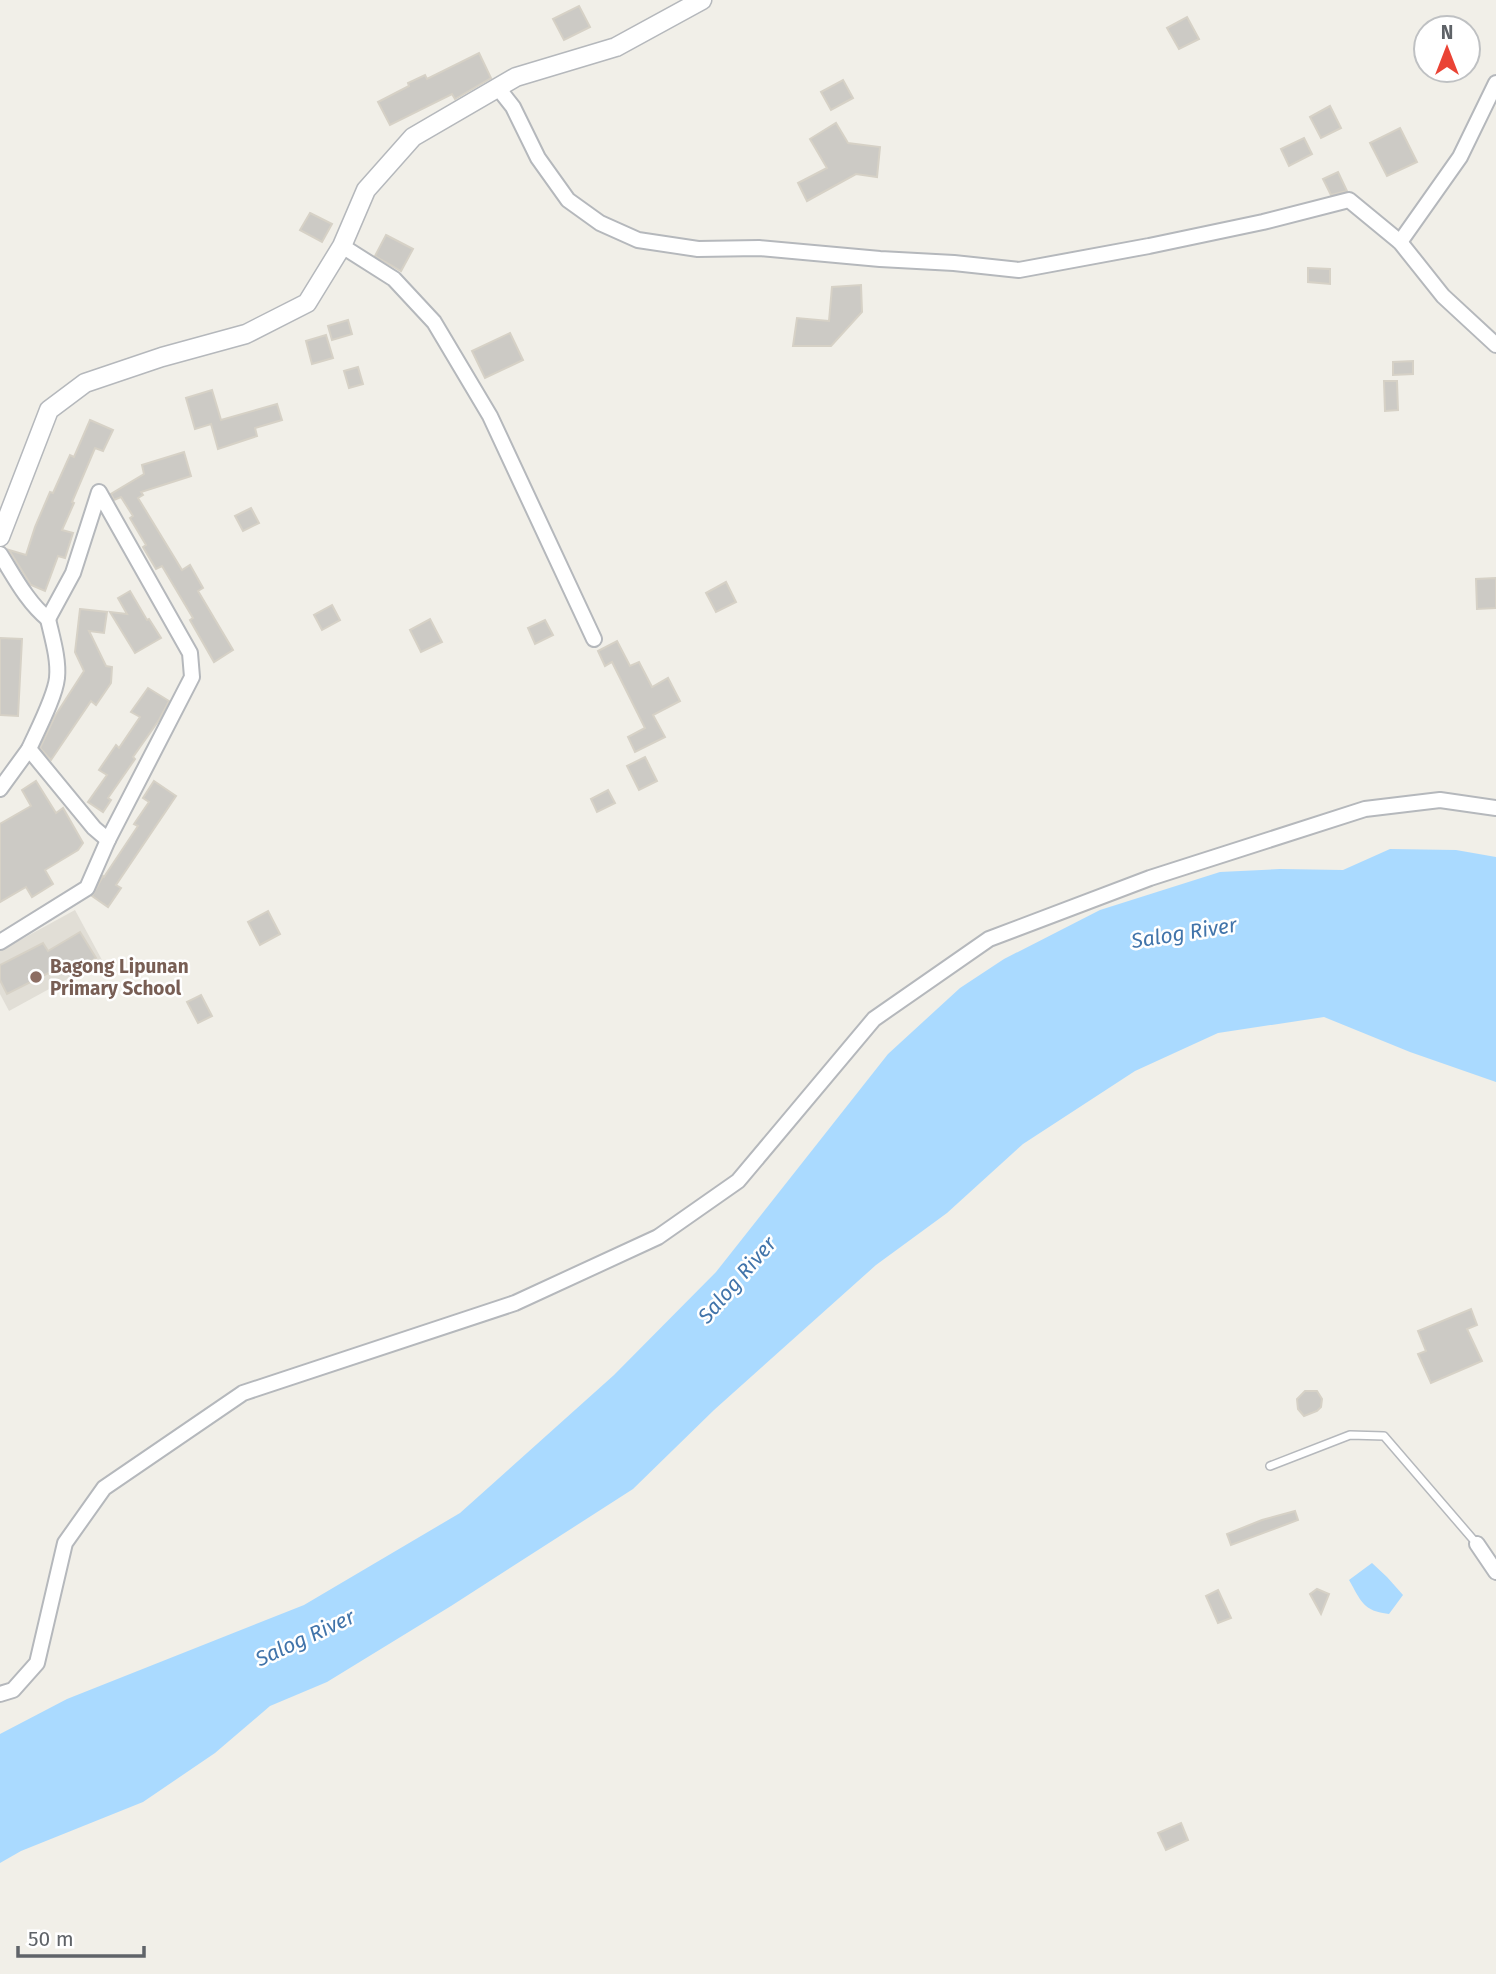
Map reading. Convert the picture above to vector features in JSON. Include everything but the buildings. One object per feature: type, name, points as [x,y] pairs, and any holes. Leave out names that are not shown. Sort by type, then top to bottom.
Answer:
[{"type":"street","points":[[0,537],[49,410],[85,383],[162,357],[246,334],[307,303],[342,246],[366,190],[413,137],[524,74],[616,47],[702,0]]},
{"type":"street","points":[[1400,242],[1460,157],[1496,83]]},
{"type":"street","points":[[498,88],[513,107],[538,158],[568,200],[600,223],[639,240],[698,249],[759,248],[1019,270],[1263,222],[1349,200],[1400,242],[1443,296],[1496,345]]},
{"type":"street","points":[[342,246],[394,279],[434,322],[490,416],[594,639]]},
{"type":"street","points":[[0,942],[87,888],[108,840],[192,677],[190,653],[99,492],[73,573],[48,618]]},
{"type":"street","points":[[0,554],[24,591],[48,618],[56,653],[57,679],[47,710],[29,749],[0,789]]},
{"type":"street","points":[[29,749],[94,828],[108,840]]},
{"type":"street","points":[[0,1694],[13,1690],[37,1663],[65,1543],[104,1489],[243,1393],[515,1303],[658,1237],[738,1181],[874,1019],[989,939],[1150,878],[1365,809],[1440,800],[1496,808]]},
{"type":"street","points":[[1476,1544],[1496,1572]]},
{"type":"lane","points":[[1269,1466],[1350,1435],[1384,1436],[1476,1544]]},
{"type":"shaded area","name":"Bagong Lipunan Primary School","points":[[75,910],[102,960],[9,1011],[0,994],[0,951]]},
{"type":"water","name":"Salog River","points":[[1390,849],[1456,850],[1496,857],[1496,1082],[1410,1052],[1324,1017],[1218,1033],[1135,1071],[1023,1144],[947,1213],[876,1265],[714,1410],[633,1489],[327,1682],[270,1706],[215,1753],[143,1802],[21,1851],[0,1863],[0,1734],[67,1699],[304,1605],[460,1513],[614,1375],[716,1272],[888,1054],[960,988],[1004,959],[1100,910],[1220,872],[1343,870]]},
{"type":"water","points":[[1372,1563],[1403,1595],[1389,1614],[1380,1613],[1364,1604],[1349,1580]]},
{"type":"place","name":"Bagong Lipunan Primary School","points":[[36,977]]}]
